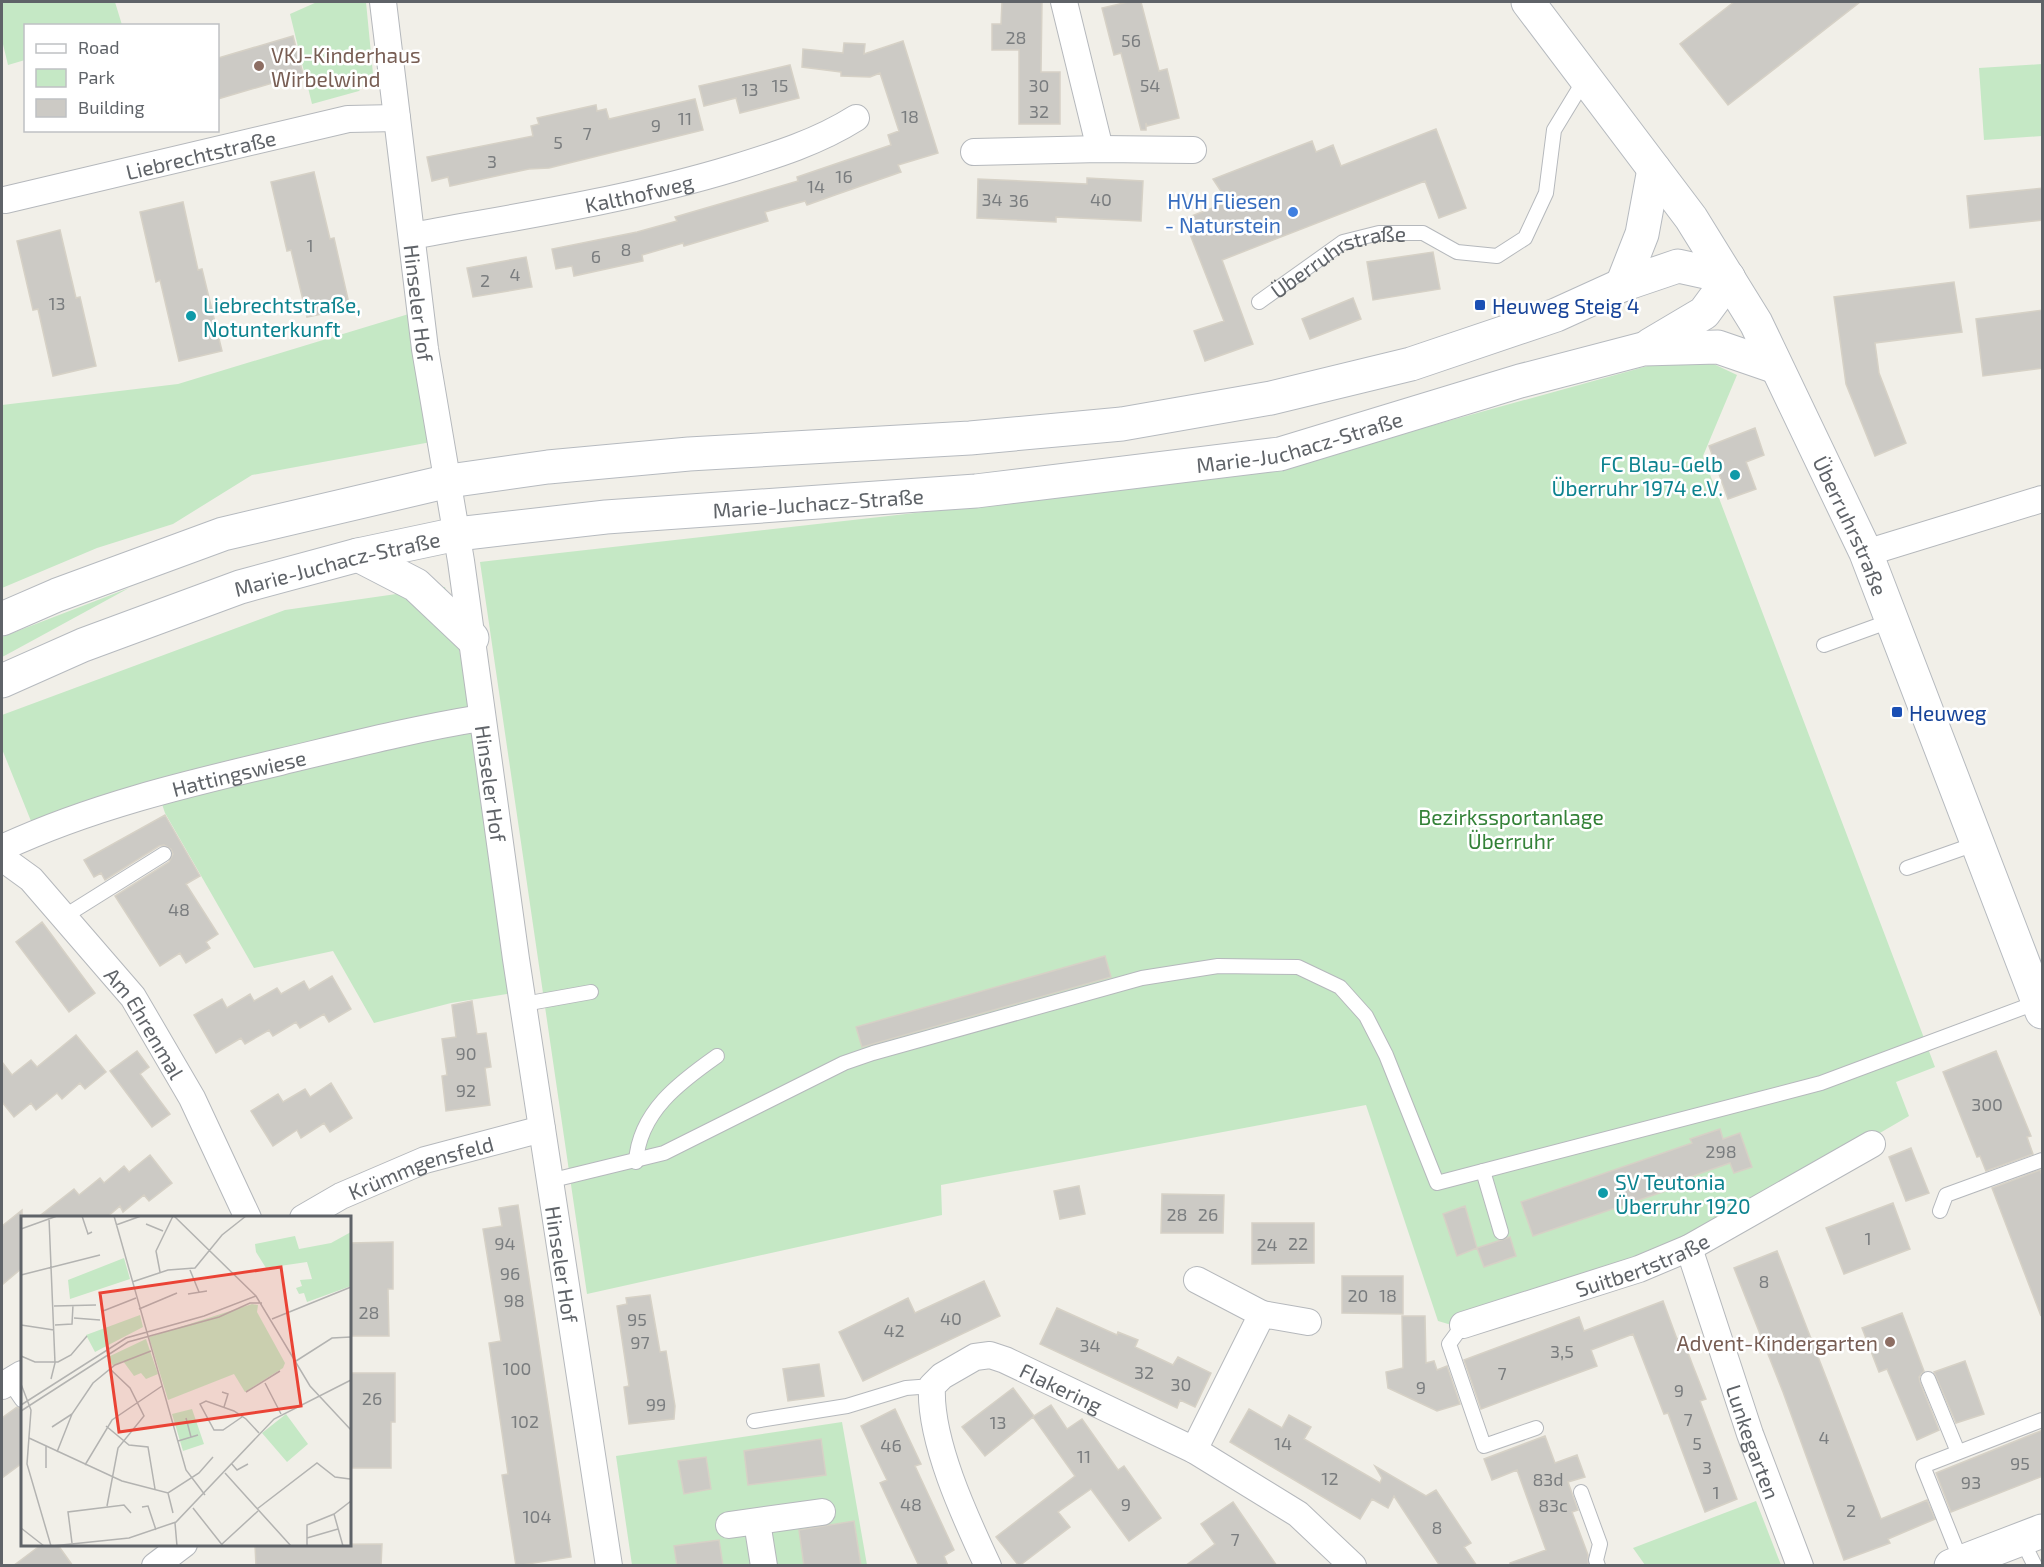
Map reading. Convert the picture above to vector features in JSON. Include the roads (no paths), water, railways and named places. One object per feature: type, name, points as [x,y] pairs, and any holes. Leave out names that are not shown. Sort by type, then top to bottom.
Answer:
[{"type":"main road","name":"Überruhrstraße","points":[[1528,2],[1691,218],[1756,323],[1866,553],[2040,1007]]},
{"type":"main road","points":[[1622,285],[1642,234],[1654,169]]},
{"type":"main road","points":[[2,619],[57,595],[223,534],[449,481],[548,467],[689,454],[970,438],[1122,424],[1271,398],[1412,364],[1556,315],[1622,285],[1678,266],[1729,278]]},
{"type":"main road","name":"Marie-Juchacz-Straße","points":[[1643,349],[1704,313],[1729,278]]},
{"type":"main road","name":"Marie-Juchacz-Straße","points":[[2,681],[83,645],[240,587],[358,555],[457,534],[606,517],[976,491],[1280,454],[1520,381],[1643,349],[1718,347],[1776,367]]},
{"type":"main road","points":[[358,555],[416,585],[471,638]]},
{"type":"main road","points":[[1956,1563],[2033,1546]]},
{"type":"street","name":"Hinseler Hof","points":[[383,2],[425,349],[449,481],[481,718],[549,1181],[609,1566]]},
{"type":"street","points":[[1064,2],[1100,149]]},
{"type":"street","name":"Liebrechtstraße","points":[[5,200],[348,119],[397,118]]},
{"type":"street","name":"Kalthofweg","points":[[412,236],[593,204],[701,178],[781,153],[831,134],[856,118]]},
{"type":"street","points":[[974,152],[1100,149],[1193,150]]},
{"type":"street","points":[[1866,553],[2043,499]]},
{"type":"street","name":"Hattingswiese","points":[[2,848],[62,822],[136,798],[407,731],[481,718]]},
{"type":"street","name":"Am Ehrenmal","points":[[2,858],[31,879],[133,996],[192,1098],[247,1216]]},
{"type":"street","name":"Krümmgensfeld","points":[[306,1216],[341,1196],[425,1160],[542,1129]]},
{"type":"street","name":"Suitbertstraße","points":[[1463,1325],[1639,1269],[1689,1248],[1872,1144]]},
{"type":"street","name":"Lunkegarten","points":[[1689,1248],[1750,1434],[1800,1566]]},
{"type":"street","points":[[1197,1280],[1262,1314],[1308,1322]]},
{"type":"street","points":[[1194,1450],[1262,1314]]},
{"type":"street","name":"Flakering","points":[[932,1386],[942,1376],[975,1357],[990,1355],[1022,1367],[1194,1450],[1298,1514],[1353,1566]]},
{"type":"street","points":[[932,1386],[931,1409],[937,1431],[966,1519],[988,1566]]},
{"type":"street","points":[[729,1525],[822,1512]]},
{"type":"street","points":[[757,1522],[764,1566]]},
{"type":"street","points":[[155,1566],[183,1546]]},
{"type":"lane","name":"Überruhrstraße","points":[[1259,302],[1343,242],[1379,233],[1423,233],[1457,252],[1497,256],[1525,238],[1546,194],[1554,130],[1586,77]]},
{"type":"lane","points":[[1824,645],[1893,620]]},
{"type":"lane","points":[[1907,868],[1977,843]]},
{"type":"lane","points":[[65,916],[164,854]]},
{"type":"lane","points":[[549,1181],[636,1161],[698,1138],[844,1063],[873,1053],[1142,978],[1218,966],[1298,967],[1340,987],[1366,1016],[1386,1055],[1437,1183],[1821,1083],[2040,1007]]},
{"type":"lane","points":[[524,1004],[591,992]]},
{"type":"lane","points":[[636,1161],[642,1130],[661,1102],[685,1078],[717,1056]]},
{"type":"lane","points":[[1940,1211],[1946,1195],[2043,1160]]},
{"type":"lane","points":[[1483,1171],[1501,1232]]},
{"type":"lane","points":[[1463,1325],[1449,1344],[1484,1446],[1536,1428]]},
{"type":"lane","points":[[1928,1379],[1958,1452]]},
{"type":"lane","points":[[754,1421],[847,1406],[906,1388],[932,1386]]},
{"type":"lane","points":[[1956,1563],[1923,1467],[2043,1420]]},
{"type":"lane","points":[[1581,1492],[1600,1544],[1596,1560],[1598,1566]]},
{"type":"place","name":"VKJ-Kinderhaus Wirbelwind","points":[[259,66]]},
{"type":"place","name":"HVH Fliesen - Naturstein","points":[[1293,212]]},
{"type":"place","name":"Heuweg Steig 4","points":[[1480,305]]},
{"type":"place","name":"Liebrechtstraße, Notunterkunft","points":[[191,316]]},
{"type":"place","name":"FC Blau-Gelb Überruhr 1974 e.V.","points":[[1735,475]]},
{"type":"place","name":"Heuweg","points":[[1897,712]]},
{"type":"place","name":"SV Teutonia Überruhr 1920","points":[[1603,1193]]},
{"type":"place","name":"Advent-Kindergarten","points":[[1890,1342]]},
{"type":"park label","name":"Bezirkssportanlage Überruhr","points":[[1511,828]]}]
